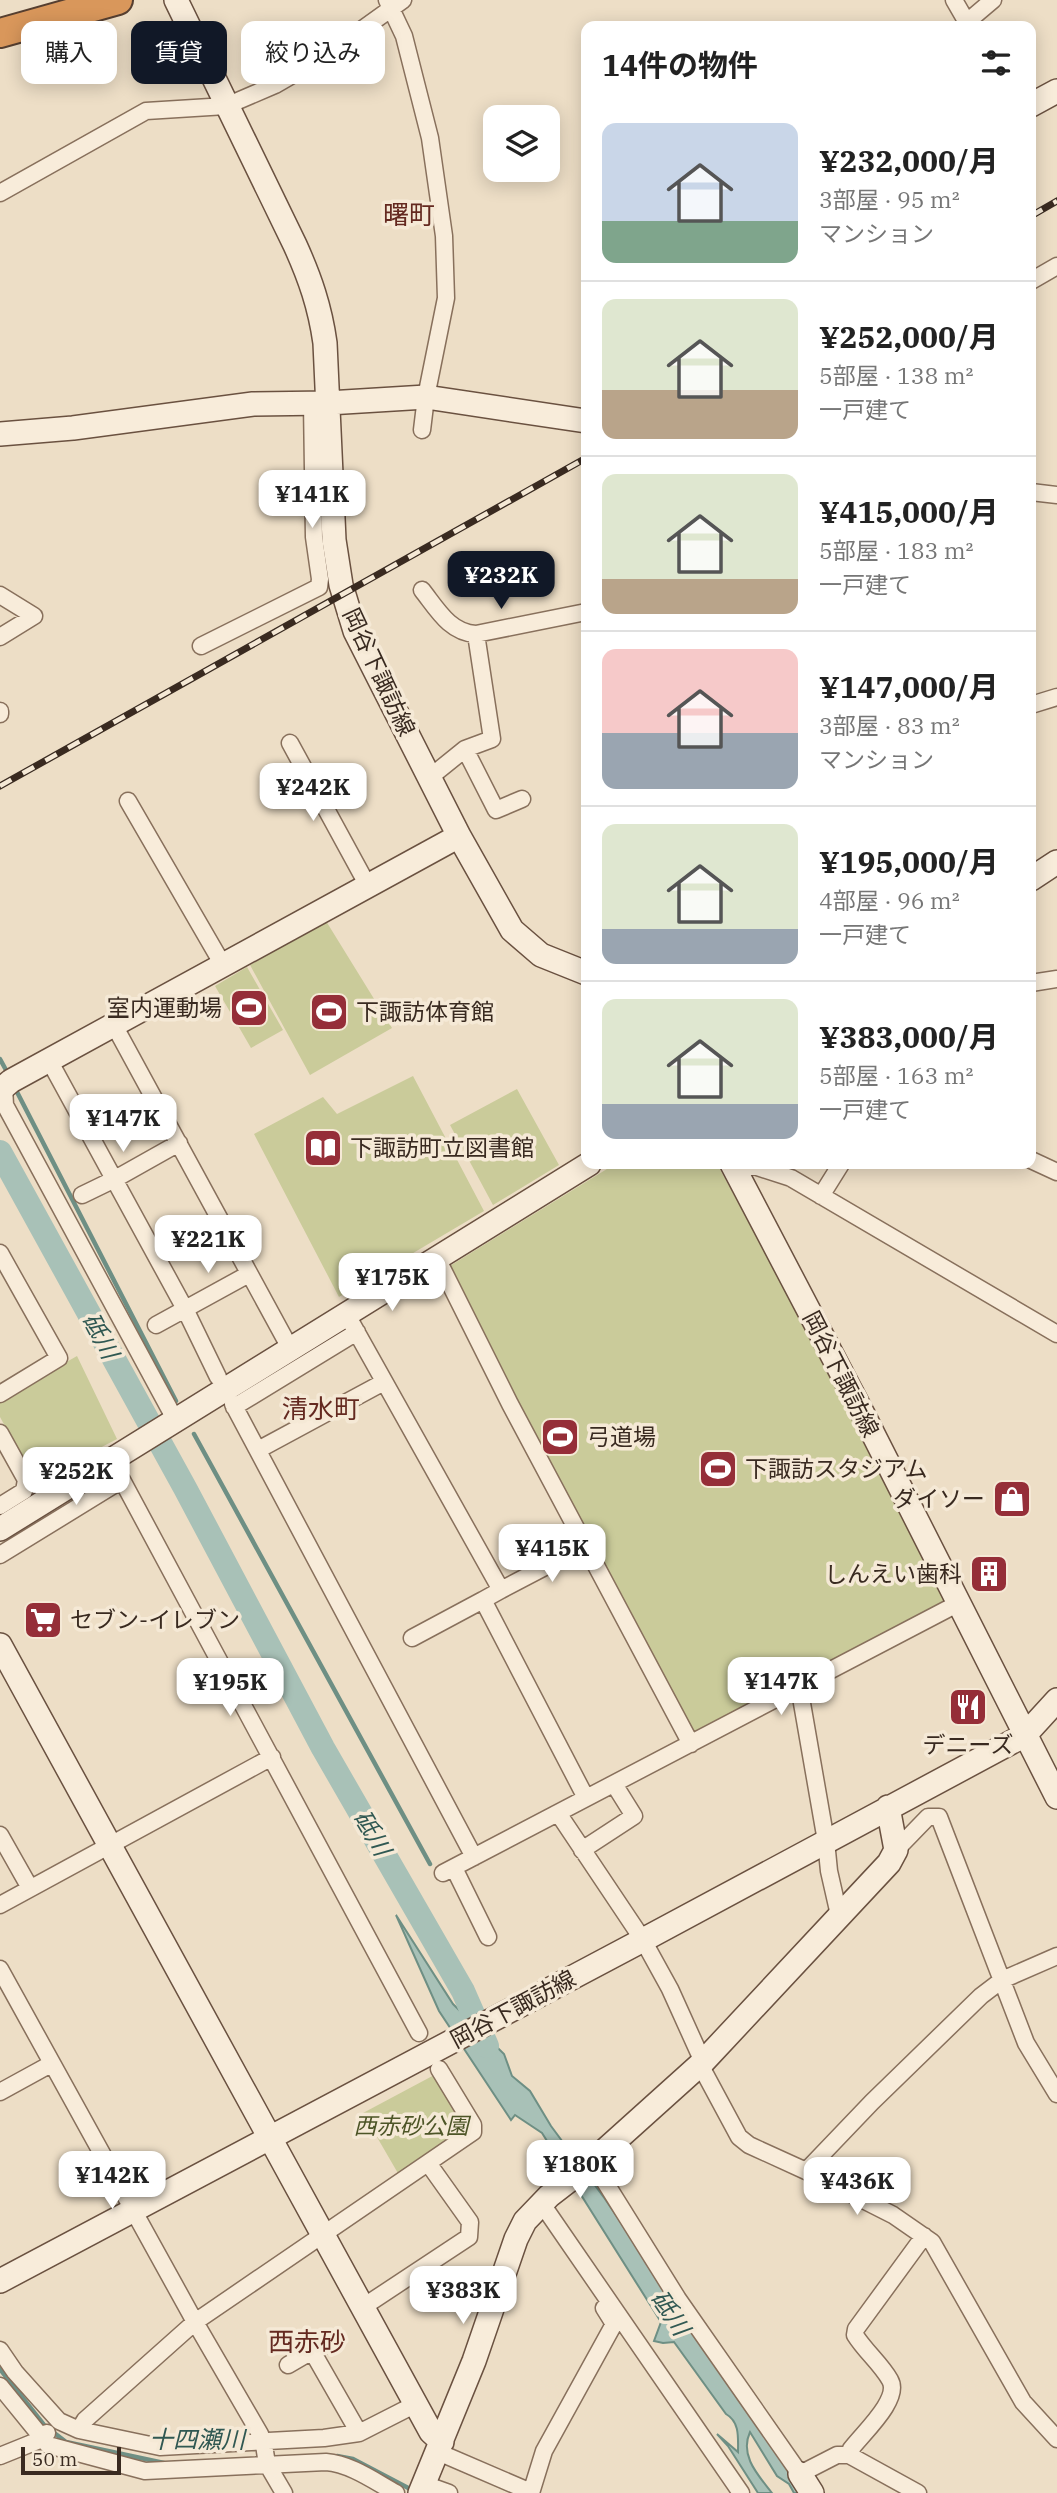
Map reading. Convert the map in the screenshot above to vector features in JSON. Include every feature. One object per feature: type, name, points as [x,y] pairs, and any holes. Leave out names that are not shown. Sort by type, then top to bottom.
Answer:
[{"type":"highway","points":[[0,33],[118,0]]},
{"type":"street","name":"岡谷下諏訪線","points":[[176,0],[313,284],[321,312],[326,343],[320,403],[334,540],[341,585],[355,631],[429,778],[512,930],[541,955],[581,972]]},
{"type":"street","points":[[954,0],[966,21]]},
{"type":"street","points":[[971,21],[993,0]]},
{"type":"street","points":[[0,194],[146,111],[226,106],[275,85],[324,56],[394,3],[430,138],[444,236],[446,298],[422,430]]},
{"type":"street","points":[[1036,102],[1057,91]]},
{"type":"street","points":[[1036,278],[1057,266]]},
{"type":"street","points":[[0,434],[73,428],[253,404],[426,397],[581,420]]},
{"type":"street","points":[[201,646],[319,587],[314,537],[320,403]]},
{"type":"street","points":[[1036,493],[1057,495]]},
{"type":"street","points":[[422,590],[454,629],[476,634],[581,613]]},
{"type":"street","points":[[0,595],[34,616],[0,637]]},
{"type":"street","points":[[429,778],[465,749],[492,739],[476,634]]},
{"type":"street","points":[[1036,703],[1057,697]]},
{"type":"street","points":[[290,743],[368,886]]},
{"type":"street","points":[[465,749],[496,810],[522,799]]},
{"type":"street","points":[[128,802],[223,965]]},
{"type":"street","points":[[173,1422],[5,1105],[4,1087],[460,836]]},
{"type":"street","points":[[1036,876],[1057,862]]},
{"type":"street","points":[[1036,982],[1057,979]]},
{"type":"street","points":[[114,1025],[291,1350]]},
{"type":"street","points":[[49,1060],[185,1309],[218,1377]]},
{"type":"street","points":[[82,1195],[115,1180],[179,1143]]},
{"type":"street","points":[[1036,1162],[1057,1172]]},
{"type":"street","points":[[474,1857],[233,1405],[352,1323],[437,1258],[581,1169]]},
{"type":"street","name":"岡谷下諏訪線","points":[[735,1169],[1025,1735]]},
{"type":"street","points":[[764,1169],[792,1178],[1057,1334]]},
{"type":"street","points":[[821,1196],[838,1169]]},
{"type":"street","points":[[0,1253],[59,1358],[0,1394]]},
{"type":"street","points":[[437,1258],[510,1404],[691,1744]]},
{"type":"street","points":[[156,1325],[250,1274]]},
{"type":"street","points":[[0,1529],[291,1350],[352,1323]]},
{"type":"street","points":[[352,1323],[501,1590]]},
{"type":"street","points":[[258,1450],[384,1382]]},
{"type":"street","points":[[0,1433],[26,1480],[24,1491],[0,1506]]},
{"type":"street","points":[[0,1555],[122,1479],[419,2033]]},
{"type":"street","points":[[412,1638],[585,1546]]},
{"type":"street","points":[[483,1600],[586,1798]]},
{"type":"street","points":[[488,1937],[448,1871],[958,1603]]},
{"type":"street","points":[[0,1645],[440,2447],[531,2492],[544,2451],[614,2324],[594,2292],[600,2287]]},
{"type":"street","points":[[799,1686],[831,1884],[839,1914]]},
{"type":"street","name":"岡谷下諏訪線","points":[[0,2281],[1025,1735],[1057,1700]]},
{"type":"street","points":[[1025,1735],[1057,1797]]},
{"type":"street","points":[[0,1905],[272,1757]]},
{"type":"street","points":[[582,1850],[634,1816],[614,1784]]},
{"type":"street","points":[[888,1807],[897,1850]]},
{"type":"street","points":[[558,1813],[643,1940],[670,1989],[703,2063],[704,2072],[739,2137],[749,2146],[893,2215],[924,2236],[938,2250],[1023,2402],[1057,2439]]},
{"type":"street","points":[[449,2493],[422,2488],[474,2361],[516,2239],[525,2221],[545,2200],[703,2063],[889,1863],[897,1850],[928,1817],[939,1817],[1026,2043],[1057,2094]]},
{"type":"street","points":[[0,1835],[30,1888]]},
{"type":"street","points":[[806,2171],[872,2102],[981,1996],[1002,1980],[1057,1956]]},
{"type":"street","points":[[0,1969],[6,1994],[51,2064],[260,2434],[264,2453],[285,2493]]},
{"type":"street","points":[[0,2092],[51,2064]]},
{"type":"street","points":[[79,2430],[85,2420],[195,2322],[473,2132],[473,2125],[439,2069]]},
{"type":"street","points":[[363,2307],[469,2237],[470,2222],[428,2163]]},
{"type":"street","points":[[588,2165],[806,2484],[837,2455],[849,2455],[918,2493]]},
{"type":"street","points":[[545,2200],[735,2490]]},
{"type":"street","points":[[849,2455],[850,2449],[894,2392],[890,2380],[855,2335],[856,2329],[924,2236]]},
{"type":"street","points":[[288,2365],[336,2340]]},
{"type":"street","points":[[0,2350],[50,2430],[48,2445],[145,2469],[264,2453],[324,2438],[359,2433],[416,2404]]},
{"type":"street","points":[[312,2351],[359,2433]]},
{"type":"street","points":[[0,2386],[50,2430]]},
{"type":"street","points":[[0,2456],[50,2430],[79,2430],[150,2447],[264,2453],[337,2463],[396,2493]]},
{"type":"street","points":[[145,2469],[150,2447]]},
{"type":"green space","name":"下諏訪体育館","points":[[326,921],[392,1028],[310,1075],[250,965]]},
{"type":"green space","name":"室内運動場","points":[[247,967],[283,1030],[251,1048],[215,986]]},
{"type":"green space","points":[[413,1076],[484,1211],[339,1297],[254,1134],[323,1097],[337,1114]]},
{"type":"green space","points":[[517,1089],[559,1165],[493,1205],[450,1125]]},
{"type":"green space","points":[[607,1169],[720,1169],[778,1276],[946,1604],[693,1737],[445,1269]]},
{"type":"green space","points":[[77,1356],[117,1439],[35,1482],[0,1417],[0,1400]]},
{"type":"green space","name":"西赤砂公園","points":[[438,2073],[469,2126],[399,2175],[363,2113]]},
{"type":"water","points":[[396,1915],[453,2004],[504,2054],[512,2076],[530,2091],[551,2126],[605,2199],[804,2493],[794,2493],[789,2484],[777,2476],[750,2432],[747,2441],[749,2457],[756,2473],[772,2493],[758,2493],[728,2446],[717,2434],[738,2452],[734,2421],[726,2414],[674,2342],[654,2341],[661,2322],[542,2133],[515,2115],[511,2120],[439,2011]]},
{"type":"waterway","points":[[0,1059],[6,1070]]},
{"type":"waterway","points":[[17,1092],[176,1401]]},
{"type":"waterway","name":"砥川","points":[[0,1152],[185,1488],[323,1748],[463,1991],[487,2046]]},
{"type":"waterway","points":[[194,1434],[430,1864]]},
{"type":"waterway","name":"十四瀬川","points":[[0,2369],[44,2425],[66,2442],[164,2463]]},
{"type":"waterway","name":"十四瀬川","points":[[337,2456],[353,2459],[414,2491]]},
{"type":"railway","points":[[1036,213],[1057,201]]},
{"type":"railway","points":[[0,786],[581,461]]},
{"type":"place","name":"室内運動場","points":[[249,1008]]},
{"type":"place","name":"下諏訪体育館","points":[[329,1012]]},
{"type":"place","name":"下諏訪町立図書館","points":[[323,1148]]},
{"type":"place","name":"弓道場","points":[[560,1437]]},
{"type":"place","name":"下諏訪スタジアム","points":[[718,1469]]},
{"type":"place","name":"ダイソー","points":[[1012,1499]]},
{"type":"place","name":"しんえい歯科","points":[[989,1574]]},
{"type":"place","name":"セブン-イレブン","points":[[43,1620]]},
{"type":"place","name":"デニーズ","points":[[968,1707]]},
{"type":"district","name":"曙町","points":[[409,215]]},
{"type":"district","name":"清水町","points":[[321,1409]]},
{"type":"district","name":"西赤砂","points":[[307,2342]]}]
